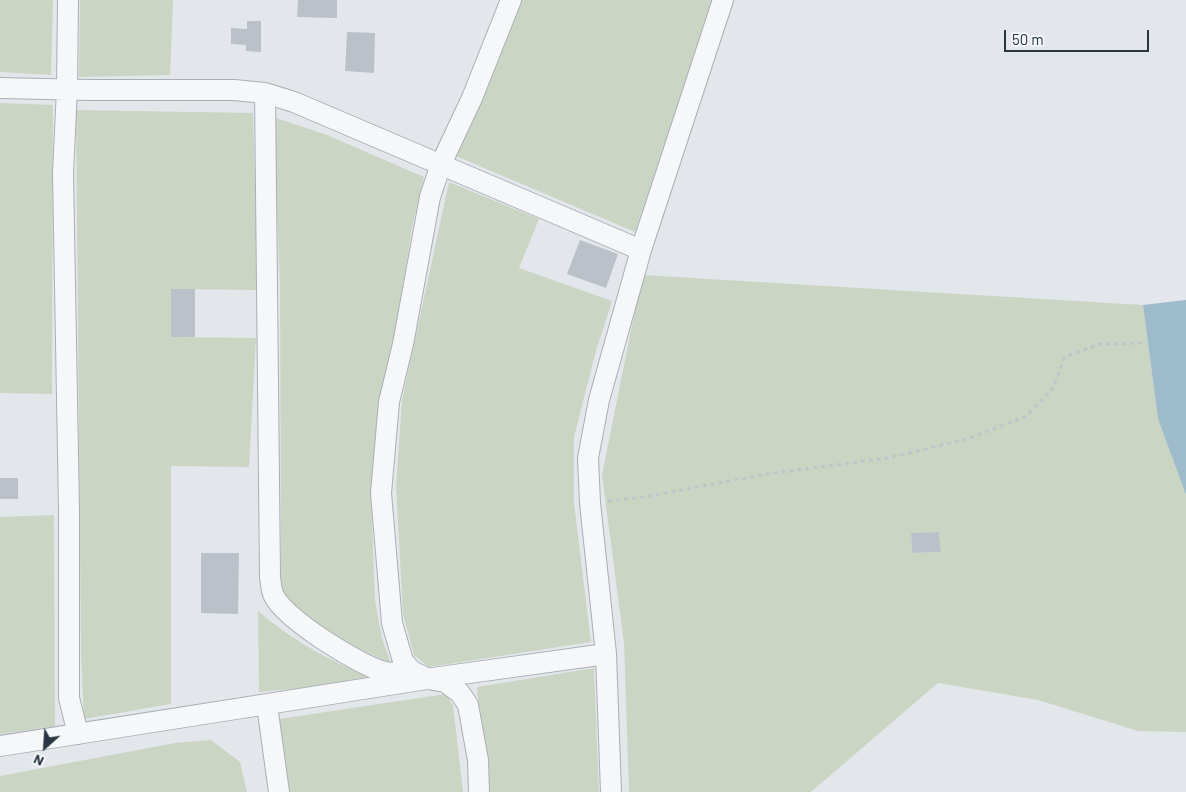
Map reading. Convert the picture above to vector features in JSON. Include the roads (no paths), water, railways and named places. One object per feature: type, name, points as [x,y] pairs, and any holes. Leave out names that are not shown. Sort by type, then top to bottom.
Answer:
[{"type":"street","points":[[68,0],[67,89],[63,173],[69,510],[69,698],[78,734]]},
{"type":"street","points":[[420,675],[403,661],[392,623],[381,493],[389,402],[403,344],[428,206],[441,164],[472,98],[511,0]]},
{"type":"street","points":[[611,792],[606,654],[590,503],[588,458],[599,400],[641,250],[723,0]]},
{"type":"street","points":[[0,88],[234,90],[265,93],[294,102],[641,250]]},
{"type":"street","points":[[265,93],[270,577],[274,596],[285,610],[328,642],[367,665],[386,673],[420,675],[445,682],[460,693],[468,705],[478,760],[479,792]]},
{"type":"street","points":[[0,746],[267,705],[420,675],[606,654]]},
{"type":"street","points":[[267,705],[279,792]]},
{"type":"water","points":[[1186,300],[1186,495],[1158,419],[1143,305]]}]
